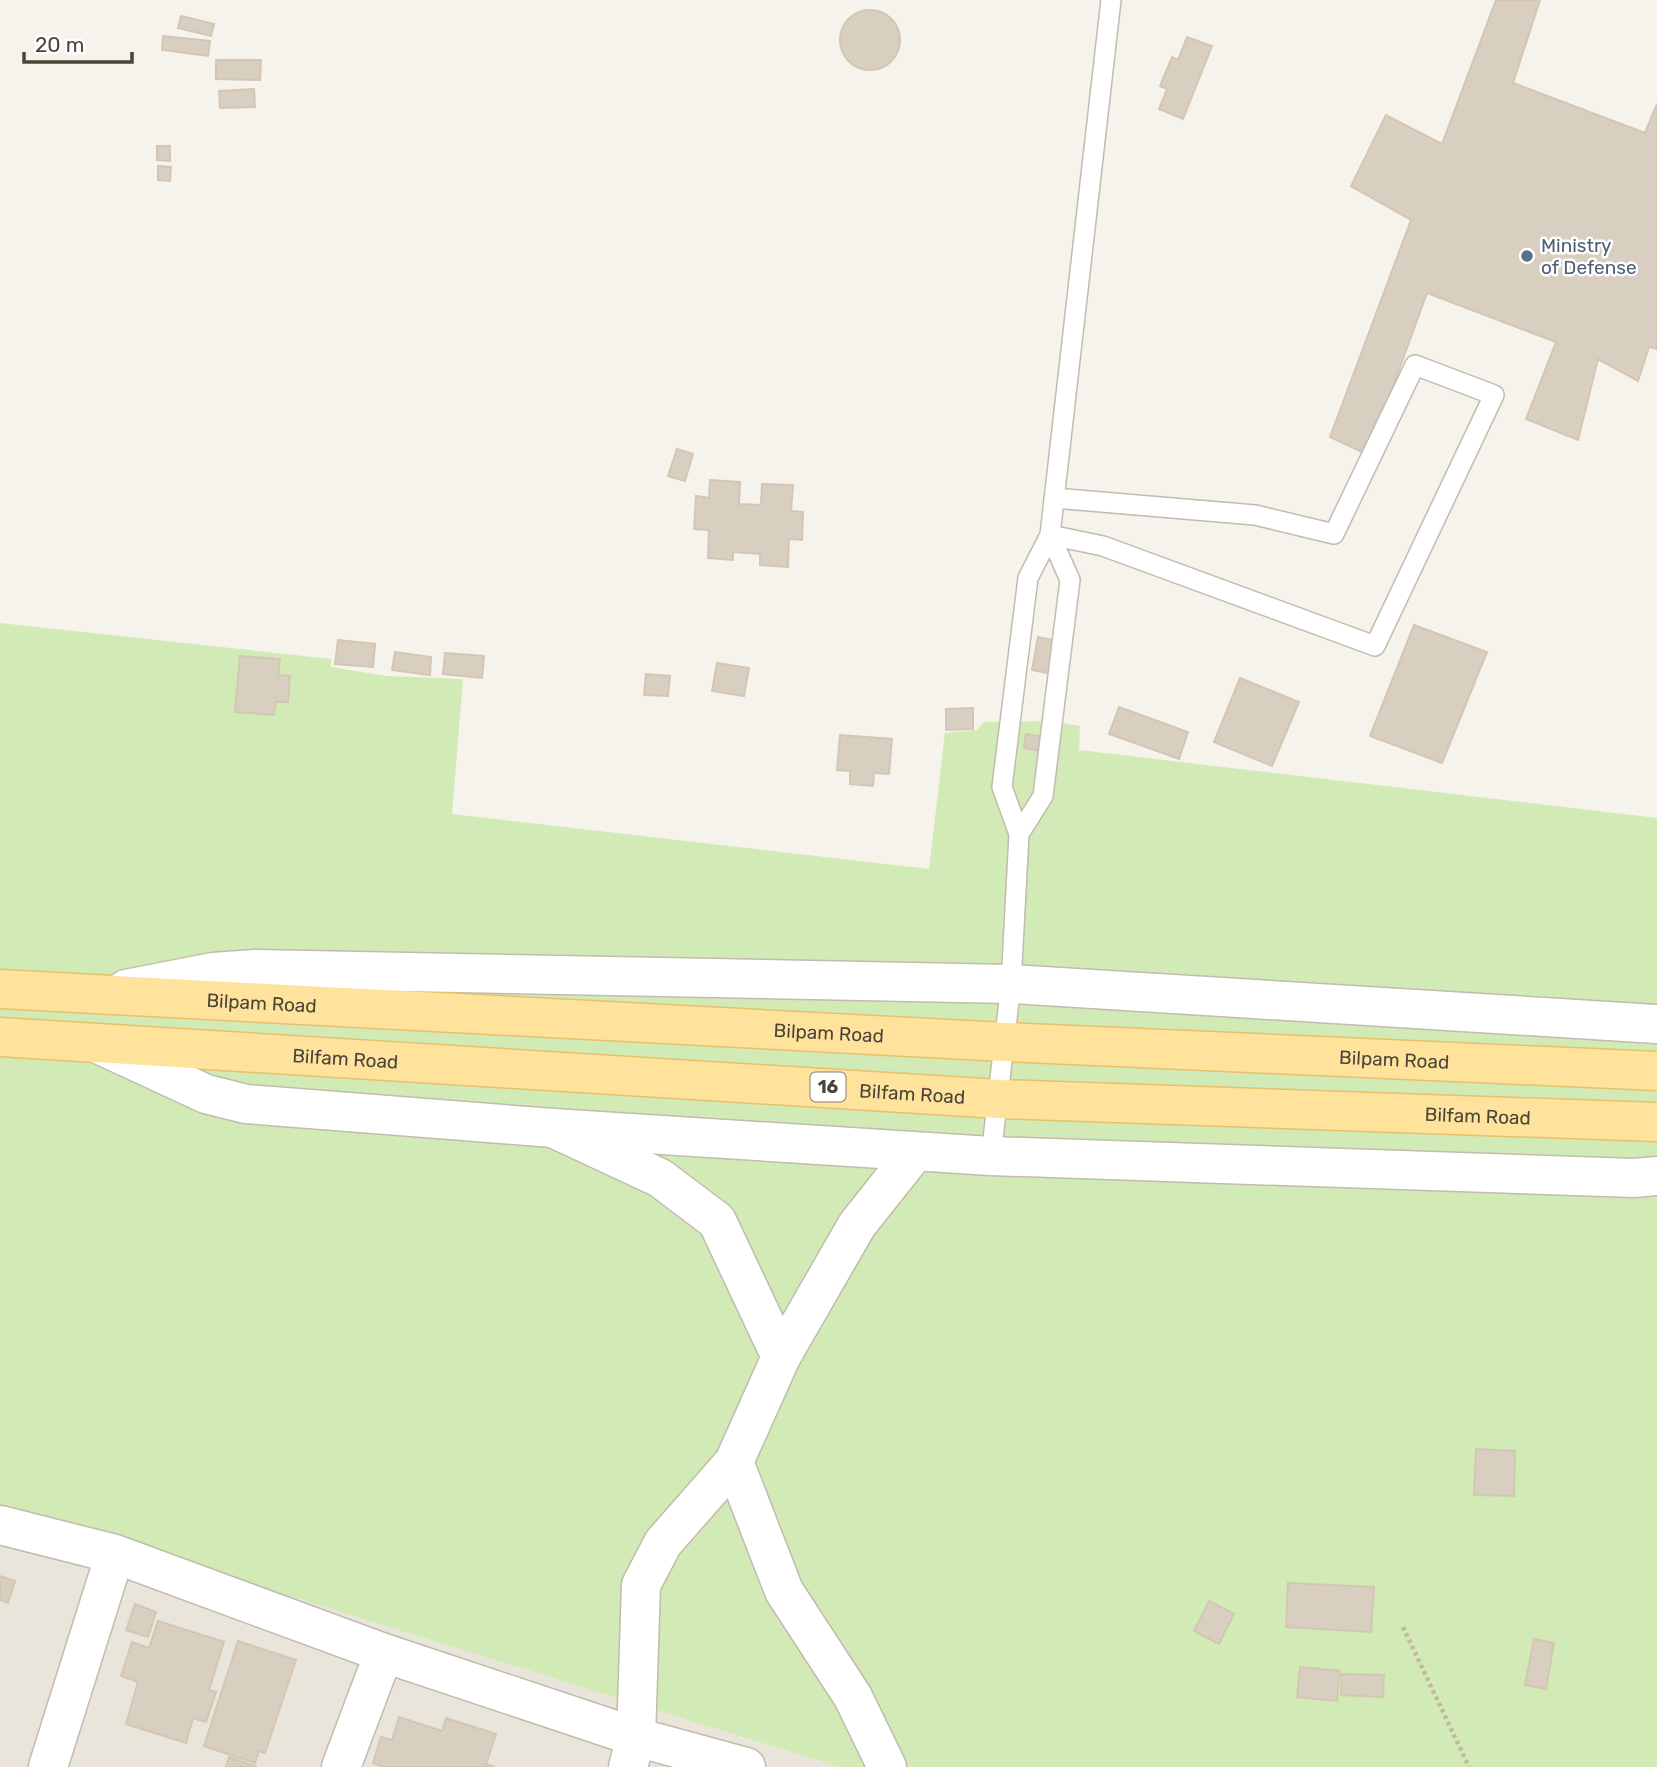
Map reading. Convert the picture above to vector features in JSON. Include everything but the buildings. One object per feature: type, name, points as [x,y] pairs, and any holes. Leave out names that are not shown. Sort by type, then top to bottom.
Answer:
[{"type":"main road","name":"Bilpam Road","points":[[0,989],[1004,1042],[1657,1072]]},
{"type":"main road","name":"Bilfam Road","points":[[0,1037],[999,1099],[1657,1122]]},
{"type":"street","points":[[96,995],[213,972],[255,969],[1012,984],[1657,1024]]},
{"type":"street","points":[[93,1041],[206,1094],[246,1104],[553,1128],[991,1156],[1634,1178],[1657,1176]]},
{"type":"street","points":[[553,1128],[660,1178],[717,1221],[780,1357]]},
{"type":"street","points":[[632,1752],[641,1585],[663,1543],[734,1462],[780,1357],[857,1225],[915,1152]]},
{"type":"street","points":[[734,1462],[784,1591],[853,1697],[887,1767]]},
{"type":"street","points":[[0,1525],[116,1554],[384,1653],[632,1752],[746,1767]]},
{"type":"street","points":[[48,1767],[116,1554]]},
{"type":"street","points":[[341,1767],[384,1653]]},
{"type":"lane","points":[[991,1156],[1012,984],[1019,834],[1002,787],[1007,734],[1028,578],[1050,535],[1111,0]]},
{"type":"lane","points":[[1050,535],[1103,546],[1375,646],[1494,395],[1415,365],[1334,534],[1255,515],[1054,498]]},
{"type":"lane","points":[[1019,834],[1043,796],[1070,580],[1050,535]]},
{"type":"path","points":[[1403,1627],[1469,1767]]},
{"type":"shaded area","points":[[0,1506],[839,1767],[0,1767]]},
{"type":"green space","points":[[0,623],[331,659],[331,667],[387,676],[463,679],[452,814],[929,869],[945,733],[977,730],[984,722],[1048,721],[1080,726],[1079,750],[1657,818],[1657,1767],[839,1767],[0,1506]]},
{"type":"place","name":"Ministry of Defense","points":[[1527,256]]}]
